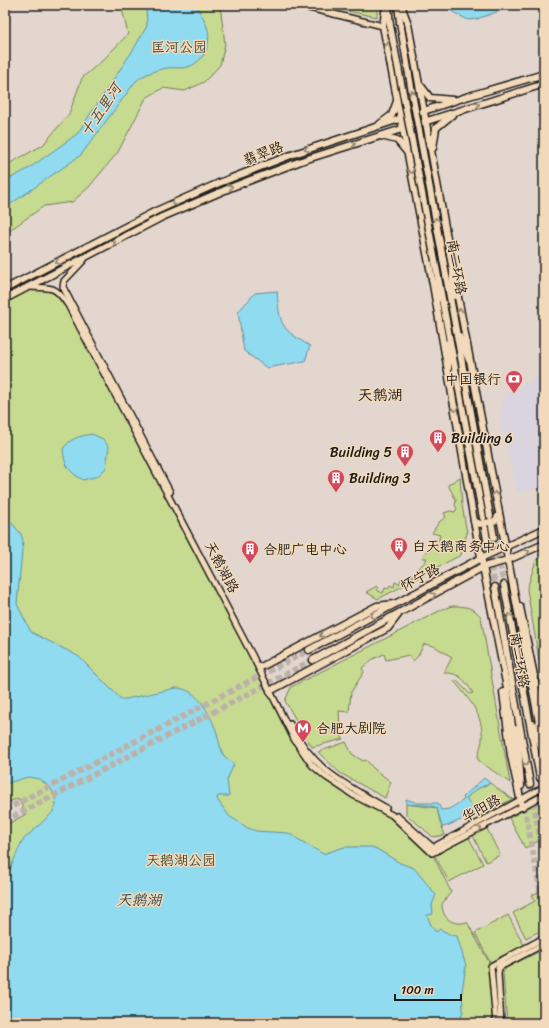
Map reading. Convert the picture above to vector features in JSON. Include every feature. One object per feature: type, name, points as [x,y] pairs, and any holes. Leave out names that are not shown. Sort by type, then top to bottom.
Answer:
[{"type":"main road","points":[[387,5],[383,26],[432,279],[481,558],[483,568],[492,587],[521,787],[514,695]]},
{"type":"main road","name":"南二环路","points":[[387,5],[483,518]]},
{"type":"main road","points":[[400,5],[408,24],[452,271],[544,749]]},
{"type":"main road","name":"南二环路","points":[[400,5],[400,22],[490,516]]},
{"type":"main road","name":"翡翠路","points":[[5,289],[156,211],[219,183],[291,155],[376,126],[544,74]]},
{"type":"main road","points":[[419,83],[430,98],[457,100]]},
{"type":"main road","name":"翡翠路","points":[[5,299],[162,217],[232,187],[301,161],[544,84]]},
{"type":"main road","points":[[376,126],[392,115],[397,100]]},
{"type":"main road","points":[[432,155],[436,128],[456,112]]},
{"type":"main road","points":[[381,136],[397,140],[408,154]]},
{"type":"main road","points":[[452,271],[453,316]]},
{"type":"main road","points":[[432,279],[447,324],[448,368]]},
{"type":"main road","points":[[455,324],[469,360]]},
{"type":"main road","points":[[474,521],[480,524],[495,521],[498,516]]},
{"type":"main road","points":[[492,526],[494,538]]},
{"type":"main road","points":[[485,528],[487,540]]},
{"type":"main road","name":"怀宁路","points":[[309,650],[481,558],[544,529]]},
{"type":"main road","name":"怀宁路","points":[[313,660],[483,568],[508,560],[544,544]]},
{"type":"main road","points":[[511,579],[521,612],[544,725]]},
{"type":"main road","name":"南二环路","points":[[504,585],[540,778]]},
{"type":"main road","points":[[492,587],[489,609],[503,684],[511,756],[521,804]]},
{"type":"main road","name":"南二环路","points":[[492,587],[530,784]]},
{"type":"main road","points":[[260,668],[377,606],[395,604]]},
{"type":"main road","points":[[271,690],[388,628],[399,614]]},
{"type":"main road","points":[[527,707],[544,755]]},
{"type":"street","points":[[297,5],[383,26]]},
{"type":"street","name":"天鹅湖路","points":[[92,254],[76,267],[64,281],[63,287],[260,668],[294,739],[312,765],[326,777],[354,795],[392,815],[433,850]]},
{"type":"street","name":"天鹅湖路","points":[[29,286],[53,288],[59,291],[68,305],[260,668]]},
{"type":"street","name":"华阳路","points":[[521,804],[544,787]]},
{"type":"street","name":"华阳路","points":[[433,850],[521,804],[544,795]]},
{"type":"street","points":[[492,969],[501,961],[543,943]]},
{"type":"street","points":[[492,969],[499,968],[543,943]]},
{"type":"street","points":[[501,961],[499,968],[502,1023]]},
{"type":"street","points":[[492,969],[496,1023]]},
{"type":"shaded area","points":[[544,373],[544,489],[517,491],[499,416],[507,392]]},
{"type":"green space","name":"匡河公园","points":[[121,5],[220,5],[225,44],[220,65],[204,82],[185,91],[163,88],[146,98],[118,152],[89,187],[72,202],[44,206],[7,232],[5,235],[5,166],[43,145],[69,114],[82,78],[103,60],[128,34]]},
{"type":"green space","points":[[317,5],[377,5],[377,17]]},
{"type":"green space","name":"天鹅湖公园","points":[[29,287],[59,291],[294,739],[312,765],[326,777],[392,815],[432,853],[451,892],[442,904],[444,914],[453,922],[467,922],[491,966],[492,1023],[5,1023],[5,826],[26,814],[18,798],[5,804],[5,299]]},
{"type":"green space","points":[[460,477],[462,505],[467,533],[461,555],[428,572],[417,569],[427,558],[422,558],[426,551],[431,550],[430,546],[437,547],[440,535],[432,533],[439,522],[446,517],[444,513],[450,511],[455,512],[457,508],[455,506],[456,500],[448,485]]},
{"type":"green space","points":[[544,556],[544,689],[527,589],[536,560]]},
{"type":"green space","points":[[414,573],[424,575],[378,599],[366,592],[377,586],[379,588],[376,590],[383,593],[385,588],[388,589],[390,585],[394,587],[395,582],[399,584],[401,579],[406,580],[407,576],[412,577]]},
{"type":"green space","points":[[452,606],[461,606],[472,609],[481,617],[510,783],[478,760],[482,730],[478,715],[465,694],[454,681],[456,680],[470,694],[473,693],[462,678],[454,674],[444,673],[452,657],[434,646],[424,644],[418,656],[413,661],[409,655],[386,660],[384,654],[373,659],[362,668],[364,672],[351,692],[349,712],[339,711],[340,731],[343,739],[312,747],[285,701],[291,687],[443,609]]},
{"type":"green space","points":[[346,742],[352,754],[363,761],[366,760],[373,768],[391,782],[385,798],[340,773],[318,752]]},
{"type":"green space","points":[[490,783],[512,799],[479,817],[466,798],[477,789]]},
{"type":"green space","points":[[538,803],[544,815],[544,838],[525,848],[509,818]]},
{"type":"green space","points":[[406,804],[437,808],[445,835],[433,837],[406,814]]},
{"type":"green space","points":[[486,827],[500,855],[486,862],[472,834]]},
{"type":"green space","points":[[468,836],[483,864],[449,882],[434,854]]},
{"type":"green space","points":[[543,890],[544,929],[526,938],[513,913],[535,901],[532,895]]},
{"type":"green space","points":[[508,915],[524,945],[490,962],[475,933]]},
{"type":"green space","points":[[540,951],[544,954],[544,1023],[507,1023],[503,973],[506,968]]},
{"type":"water","name":"十五里河","points":[[146,5],[196,5],[204,19],[209,37],[203,55],[194,64],[188,67],[158,70],[147,74],[136,81],[81,155],[5,208],[5,181],[28,169],[77,134],[133,50],[147,26]]},
{"type":"water","points":[[440,5],[544,5],[544,8],[508,8],[477,19],[468,20]]},
{"type":"water","points":[[277,291],[279,312],[283,325],[293,335],[310,346],[305,361],[267,368],[244,351],[238,312],[255,293]]},
{"type":"water","points":[[92,434],[103,439],[109,447],[106,468],[98,476],[83,480],[68,468],[63,449],[72,440]]},
{"type":"water","name":"天鹅湖","points":[[5,515],[21,534],[23,541],[17,604],[31,632],[78,656],[121,699],[176,688],[191,692],[197,697],[211,718],[224,756],[234,764],[227,780],[229,796],[218,796],[217,799],[229,816],[248,828],[256,831],[288,833],[323,854],[344,847],[371,847],[400,863],[414,868],[436,895],[432,905],[433,914],[427,915],[431,925],[436,932],[440,929],[451,935],[457,936],[466,966],[462,991],[463,1012],[458,1023],[8,1023],[5,1016],[5,881],[22,841],[52,813],[56,806],[55,797],[50,787],[39,779],[28,777],[5,784]]},
{"type":"water","points":[[484,778],[490,783],[477,789],[466,798],[477,813],[447,826],[442,827],[437,808],[434,806],[406,804],[406,799],[417,803],[438,803],[441,810],[449,809],[464,800],[463,797]]},
{"type":"tunnel","points":[[494,538],[504,585]]},
{"type":"tunnel","points":[[487,540],[495,587]]},
{"type":"tunnel","points":[[5,810],[309,650]]},
{"type":"tunnel","points":[[5,821],[313,660]]},
{"type":"tunnel","points":[[540,778],[544,798]]},
{"type":"tunnel","points":[[530,784],[544,859]]},
{"type":"tunnel","points":[[521,788],[544,911]]},
{"type":"place","name":"中国银行","points":[[514,394]]},
{"type":"place","name":"Building 6","points":[[438,453]]},
{"type":"place","name":"Building 5","points":[[405,467]]},
{"type":"place","name":"Building 3","points":[[336,493]]},
{"type":"place","name":"白天鹅商务中心","points":[[399,561]]},
{"type":"place","name":"合肥广电中心","points":[[250,564]]},
{"type":"place","name":"合肥大剧院","points":[[303,743]]},
{"type":"district","name":"天鹅湖","points":[[380,395]]}]
